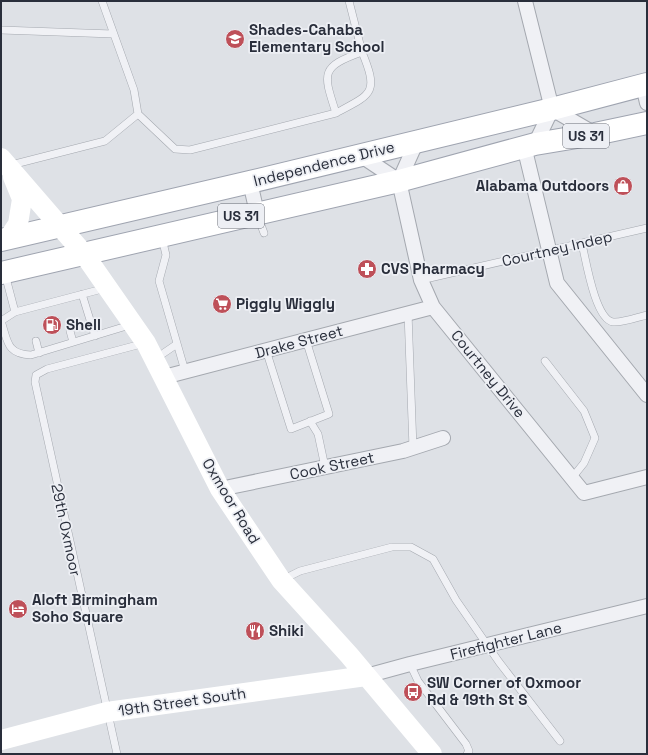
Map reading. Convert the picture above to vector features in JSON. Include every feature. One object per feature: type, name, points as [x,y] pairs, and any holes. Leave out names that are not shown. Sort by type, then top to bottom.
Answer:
[{"type":"main road","name":"Independence Drive","points":[[5,240],[552,109],[646,91]]},
{"type":"main road","name":"Independence Drive","points":[[3,273],[399,181],[530,145],[595,134],[647,123]]},
{"type":"main road","name":"Oxmoor Road","points":[[3,162],[84,254],[133,324],[164,377],[220,489],[281,580],[366,676],[432,754]]},
{"type":"main road","points":[[3,162],[22,199],[18,224],[5,240]]},
{"type":"main road","name":"19th Street South","points":[[1,740],[107,712],[366,676]]},
{"type":"street","points":[[525,1],[552,109],[530,145],[556,283],[647,395]]},
{"type":"street","points":[[552,109],[595,134]]},
{"type":"street","points":[[360,155],[399,181],[418,141]]},
{"type":"street","name":"Courtney Drive","points":[[399,181],[420,280],[433,307],[584,493],[647,477]]},
{"type":"street","points":[[250,182],[257,213]]},
{"type":"street","name":"Drake Street","points":[[164,377],[433,307]]},
{"type":"street","name":"Cook Street","points":[[220,489],[325,468],[413,448],[443,438]]},
{"type":"street","name":"Firefighter Lane","points":[[366,676],[647,606]]},
{"type":"lane","points":[[102,1],[134,90],[138,114],[174,149],[190,150],[336,113],[363,99],[371,88],[371,74],[362,52],[349,1]]},
{"type":"lane","points":[[1,30],[113,34]]},
{"type":"lane","points":[[336,113],[327,85],[329,70],[340,60],[362,52]]},
{"type":"lane","points":[[3,162],[105,141],[138,114]]},
{"type":"lane","points":[[257,213],[264,233]]},
{"type":"lane","name":"Courtney Indep","points":[[420,280],[647,228]]},
{"type":"lane","points":[[162,236],[166,255],[159,281],[185,372]]},
{"type":"lane","points":[[582,244],[598,307],[607,319],[614,322],[647,315]]},
{"type":"lane","points":[[3,273],[15,312]]},
{"type":"lane","points":[[107,287],[82,294],[62,303],[27,313],[15,312],[1,321],[11,349],[19,355],[31,356],[133,324]]},
{"type":"lane","points":[[82,294],[95,336]]},
{"type":"lane","points":[[408,313],[413,448]]},
{"type":"lane","points":[[70,331],[74,342]]},
{"type":"lane","points":[[266,350],[291,429],[329,414],[306,340]]},
{"type":"lane","points":[[36,341],[39,353]]},
{"type":"lane","points":[[150,351],[177,344]]},
{"type":"lane","name":"29th Oxmoor","points":[[117,754],[35,389],[36,375],[47,369],[150,351]]},
{"type":"lane","points":[[545,361],[584,411],[595,438],[584,463],[572,478]]},
{"type":"lane","points":[[310,421],[318,434],[325,468]]},
{"type":"lane","points":[[281,580],[300,571],[392,547],[411,547],[433,559],[456,600],[499,662],[560,741]]},
{"type":"lane","points":[[410,664],[418,681],[466,744],[469,751],[467,754]]},
{"type":"place","name":"Shades-Cahaba Elementary School","points":[[235,39]]},
{"type":"place","name":"Alabama Outdoors","points":[[623,186]]},
{"type":"place","name":"CVS Pharmacy","points":[[367,269]]},
{"type":"place","name":"Piggly Wiggly","points":[[222,304]]},
{"type":"place","name":"Shell","points":[[52,325]]},
{"type":"place","name":"Aloft Birmingham Soho Square","points":[[18,609]]},
{"type":"place","name":"Shiki","points":[[255,631]]},
{"type":"place","name":"SW Corner of Oxmoor Rd & 19th St S","points":[[413,692]]}]
